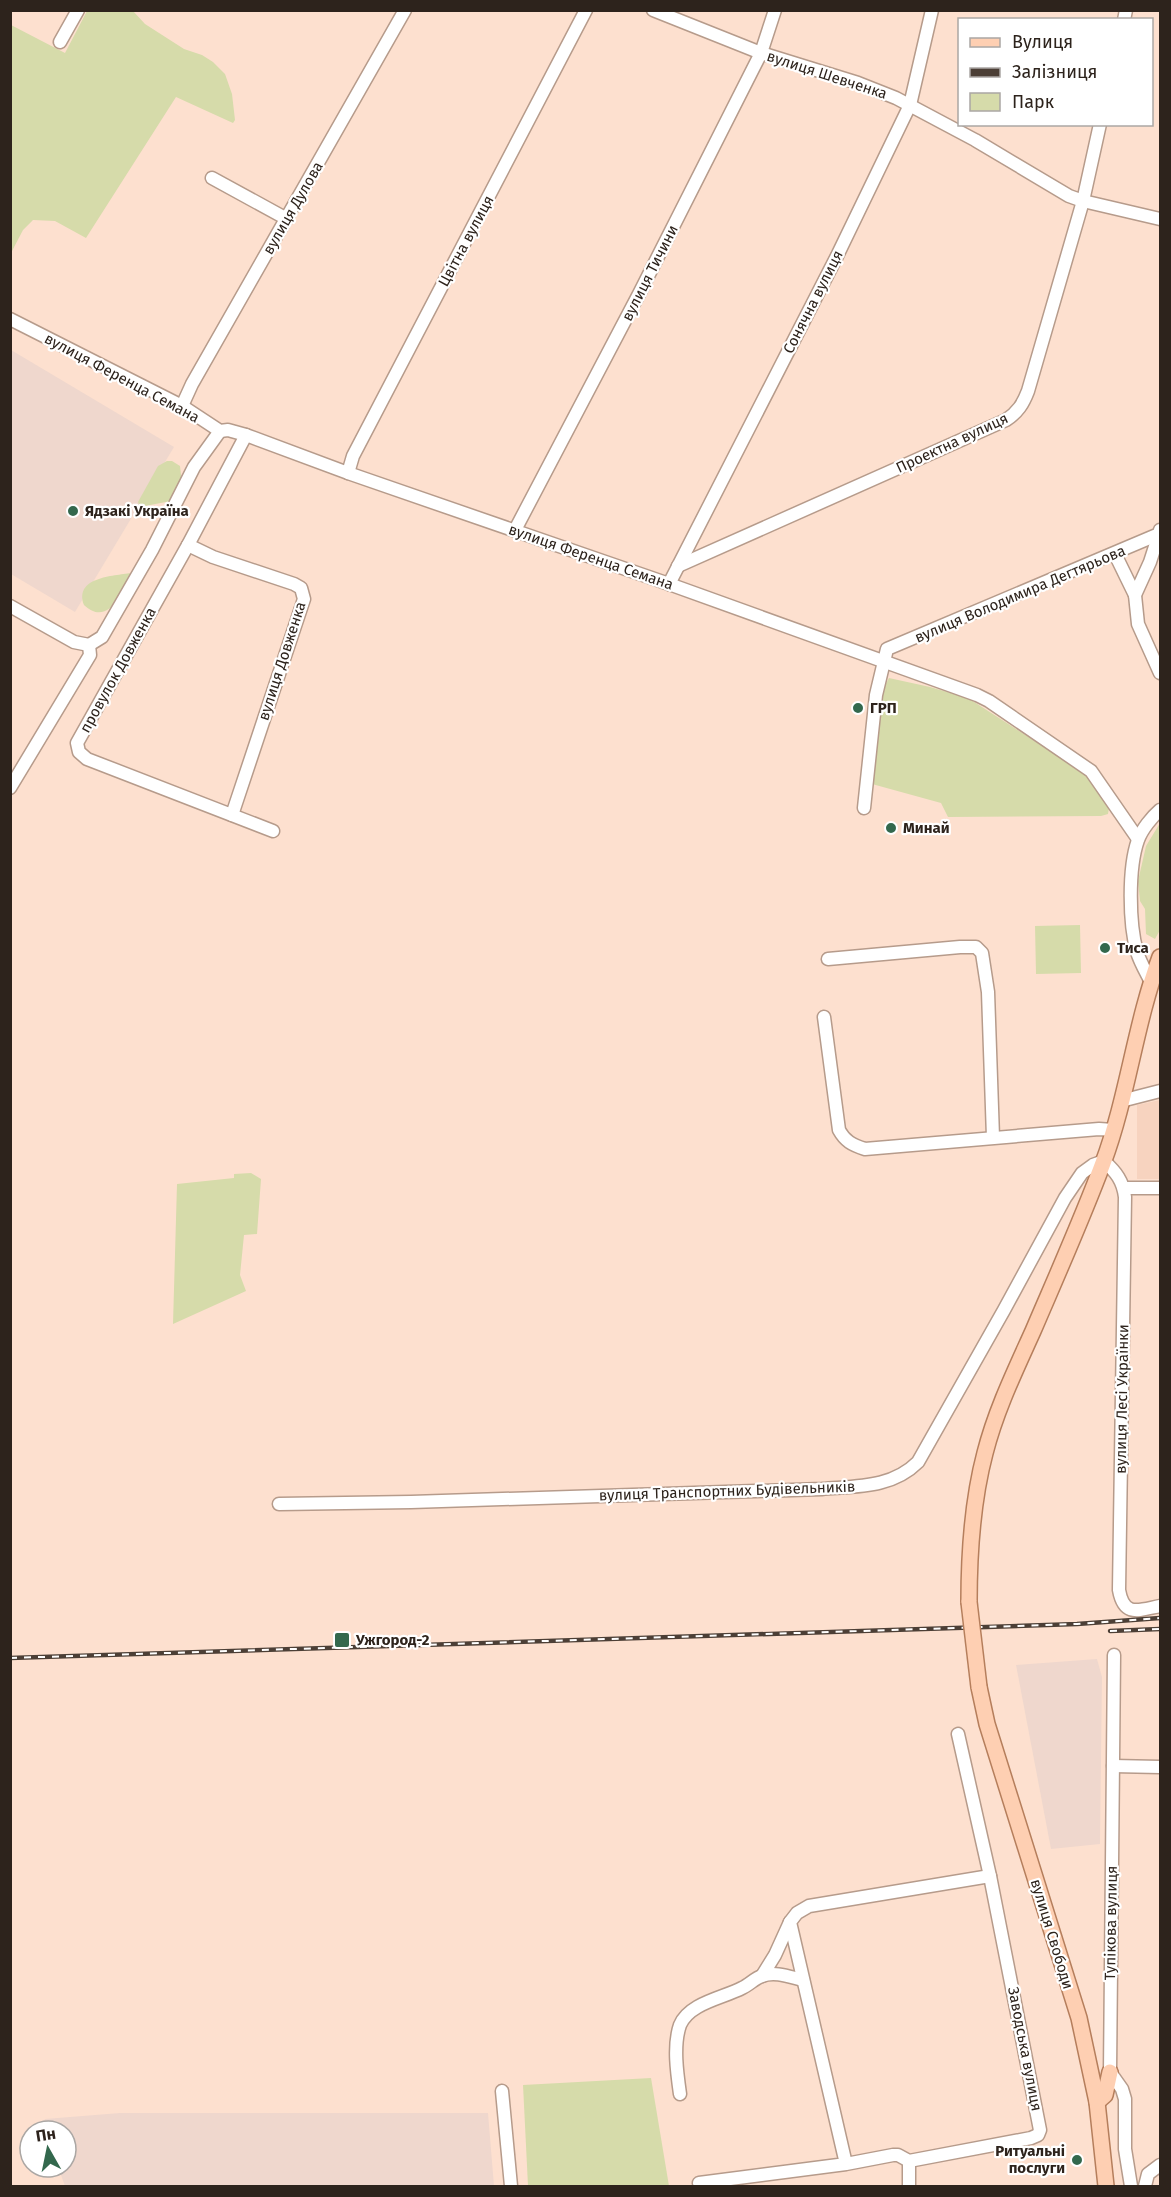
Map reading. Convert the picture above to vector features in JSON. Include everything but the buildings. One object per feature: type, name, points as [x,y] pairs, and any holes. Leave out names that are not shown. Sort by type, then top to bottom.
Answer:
[{"type":"main road","name":"вулиця Свободи","points":[[1106,2187],[1097,2102],[1078,2018],[987,1724],[979,1687],[969,1602],[971,1534],[985,1454],[1000,1405],[1104,1161],[1151,982],[1161,957]]},
{"type":"main road","points":[[1097,2102],[1105,2095],[1110,2072]]},
{"type":"street","points":[[60,42],[78,10]]},
{"type":"street","name":"вулиця Дулова","points":[[182,406],[192,384],[405,10]]},
{"type":"street","name":"Цвітна вулиця","points":[[348,473],[353,456],[586,10]]},
{"type":"street","name":"вулиця Шевченка","points":[[653,10],[761,53],[858,83],[910,105],[975,140],[1069,196],[1161,219]]},
{"type":"street","name":"вулиця Тичини","points":[[515,530],[640,292],[761,53],[775,10]]},
{"type":"street","name":"Сонячна вулиця","points":[[669,584],[837,255],[910,105],[932,10]]},
{"type":"street","name":"Проектна вулиця","points":[[678,566],[1006,420],[1016,413],[1023,405],[1028,391],[1083,201],[1100,126]]},
{"type":"street","points":[[212,178],[287,219]]},
{"type":"street","name":"вулиця Ференца Семана","points":[[10,319],[182,406],[220,431],[228,430],[246,435],[348,473],[884,660],[989,701],[1083,764],[1097,778],[1138,839]]},
{"type":"street","points":[[10,606],[74,642],[90,645],[98,641],[110,625],[152,550],[194,467],[220,431]]},
{"type":"street","name":"провулок Довженка","points":[[246,435],[188,545],[77,743],[79,752],[87,759],[273,831]]},
{"type":"street","points":[[1135,595],[1160,532]]},
{"type":"street","name":"вулиця Володимира Дегтярьова","points":[[884,660],[887,649],[1115,555],[1160,532]]},
{"type":"street","name":"вулиця Довженка","points":[[188,545],[213,557],[294,584],[301,588],[304,599],[232,815]]},
{"type":"street","points":[[1115,555],[1135,595],[1138,624],[1161,673]]},
{"type":"street","points":[[10,788],[90,655],[90,645]]},
{"type":"street","points":[[864,808],[876,695],[884,660]]},
{"type":"street","points":[[1151,982],[1138,954],[1131,916],[1132,872],[1138,839],[1161,810]]},
{"type":"street","points":[[828,959],[960,947],[976,947],[982,953],[988,992],[993,1137]]},
{"type":"street","points":[[824,1017],[839,1130],[844,1140],[865,1149],[993,1137],[1099,1129],[1113,1130]]},
{"type":"street","points":[[1121,1101],[1161,1091]]},
{"type":"street","points":[[1104,1161],[1115,1171],[1124,1188],[1161,1188]]},
{"type":"street","name":"вулиця Транспортних Будівельників","points":[[279,1504],[422,1502],[822,1489],[873,1485],[893,1479],[907,1473],[918,1462],[1065,1198],[1082,1173],[1104,1161]]},
{"type":"street","name":"вулиця Лесі Українки","points":[[1124,1188],[1119,1590],[1121,1601],[1125,1607],[1133,1611],[1161,1606]]},
{"type":"street","name":"Тупікова вулиця","points":[[1110,2072],[1114,1654]]},
{"type":"street","name":"Заводська вулиця","points":[[699,2183],[846,2164],[893,2155],[909,2161],[1038,2135],[1040,2130],[990,1876],[957,1734]]},
{"type":"street","points":[[1113,1766],[1161,1767]]},
{"type":"street","points":[[762,1976],[775,1955],[790,1922],[797,1913],[809,1906],[990,1876]]},
{"type":"street","points":[[790,1922],[846,2164]]},
{"type":"street","points":[[680,2094],[678,2034],[685,2017],[695,2008],[744,1987],[762,1976],[780,1974],[803,1980]]},
{"type":"street","points":[[1110,2072],[1122,2089],[1125,2099],[1125,2149],[1131,2187]]},
{"type":"street","points":[[502,2091],[512,2187]]},
{"type":"street","points":[[909,2161],[909,2187]]},
{"type":"street","points":[[1145,2187],[1148,2174],[1161,2165]]},
{"type":"shaded area","name":"Ядзакі Україна","points":[[11,350],[174,447],[75,612],[11,574]]},
{"type":"shaded area","points":[[1160,1100],[1160,1179],[1137,1179],[1137,1105]]},
{"type":"shaded area","points":[[1097,1659],[1102,1677],[1100,1844],[1051,1849],[1016,1665]]},
{"type":"shaded area","points":[[120,2113],[488,2113],[494,2186],[65,2186],[62,2179],[78,2179],[78,2119],[45,2119]]},
{"type":"green space","points":[[87,11],[133,11],[145,24],[184,49],[202,55],[213,62],[225,74],[232,94],[235,120],[233,123],[176,97],[86,238],[55,221],[33,220],[23,230],[11,253],[11,25],[65,53]]},
{"type":"green space","points":[[167,461],[180,466],[182,484],[171,501],[140,507],[138,502],[158,466]]},
{"type":"green space","points":[[133,574],[114,605],[107,610],[93,611],[84,605],[82,596],[90,583],[106,577]]},
{"type":"green space","points":[[889,678],[968,698],[1087,775],[1109,808],[1108,814],[1101,816],[948,817],[941,803],[872,784],[881,693]]},
{"type":"green space","points":[[1160,823],[1160,930],[1155,939],[1146,934],[1145,909],[1140,901],[1138,881],[1146,846]]},
{"type":"green space","points":[[1080,925],[1081,973],[1036,974],[1035,926]]},
{"type":"green space","points":[[251,1173],[261,1179],[257,1234],[244,1235],[240,1275],[246,1291],[173,1324],[177,1184],[234,1178],[234,1174]]},
{"type":"green space","points":[[651,2078],[669,2186],[528,2186],[523,2085]]},
{"type":"railway","points":[[10,1658],[1077,1624],[1160,1618]]},
{"type":"railway","points":[[1110,1631],[1160,1629]]},
{"type":"place","name":"Ядзакі Україна","points":[[73,511]]},
{"type":"place","name":"ГРП","points":[[858,708]]},
{"type":"place","name":"Минай","points":[[891,828]]},
{"type":"place","name":"Тиса","points":[[1105,948]]},
{"type":"place","name":"Ужгород-2","points":[[342,1640]]},
{"type":"place","name":"Ритуальні послуги","points":[[1077,2160]]}]
